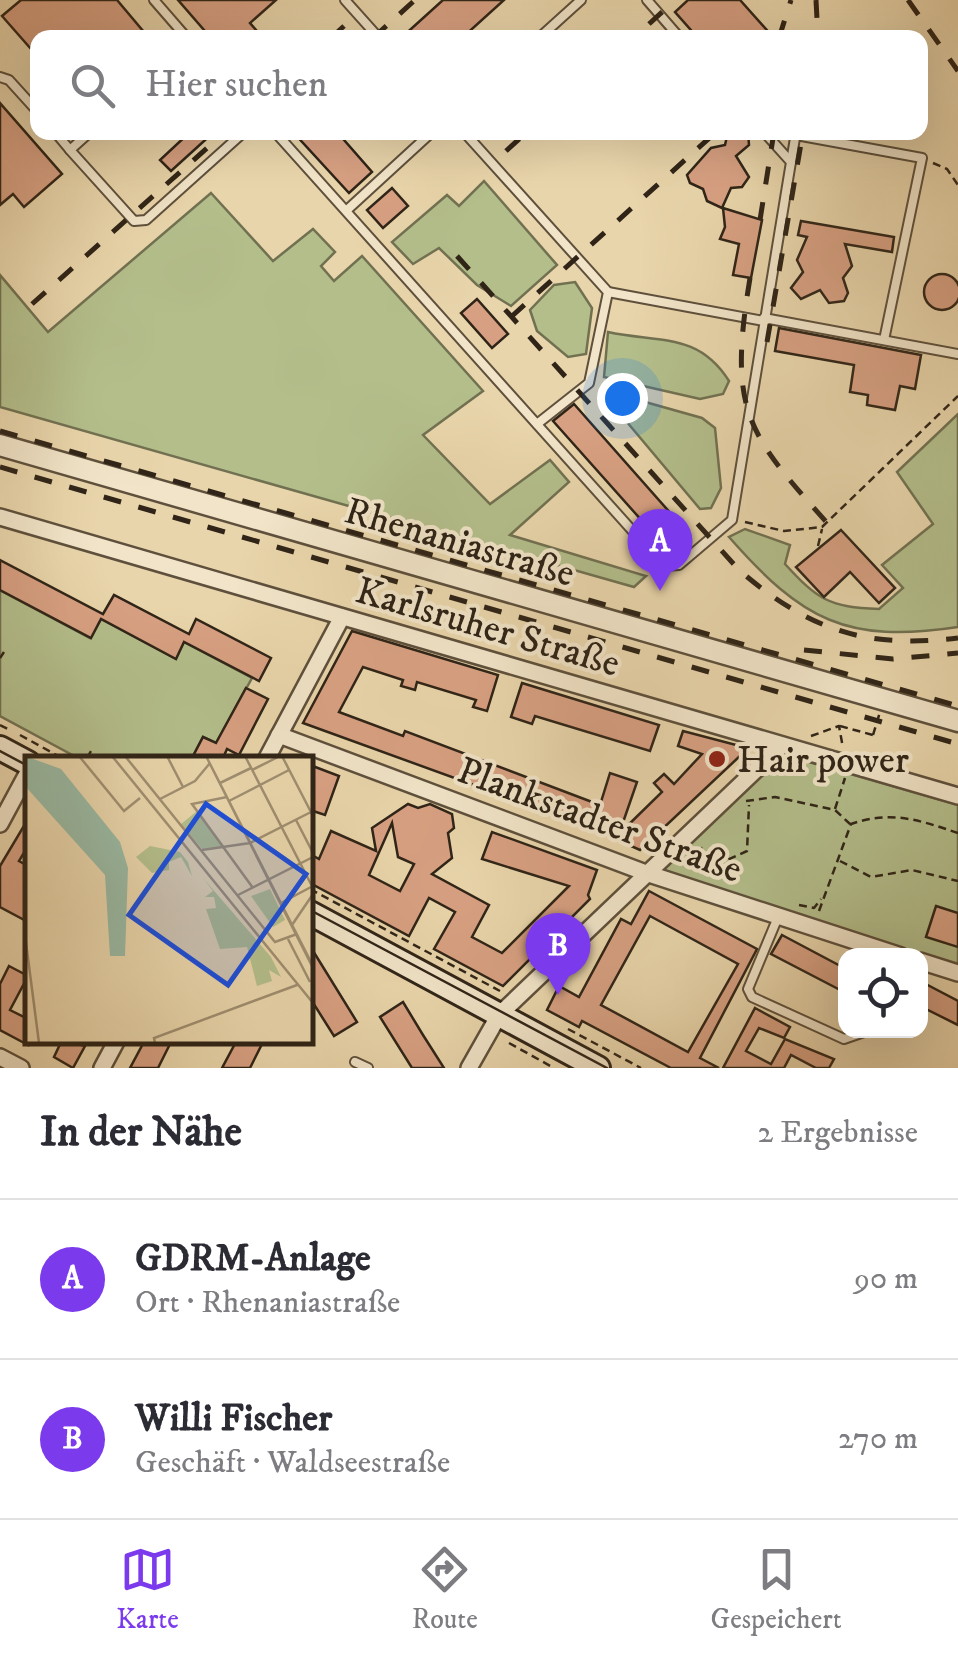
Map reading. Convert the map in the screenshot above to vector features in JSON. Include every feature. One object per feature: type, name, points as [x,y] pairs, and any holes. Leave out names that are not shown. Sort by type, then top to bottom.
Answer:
[{"type":"main road","points":[[0,748],[25,760]]},
{"type":"main road","points":[[312,915],[506,1007],[598,1068]]},
{"type":"street","name":"Rhenaniastraße","points":[[0,444],[958,721]]},
{"type":"street","name":"Karlsruher Straße","points":[[0,517],[958,796]]},
{"type":"street","points":[[268,756],[342,617]]},
{"type":"street","name":"Plankstadter Straße","points":[[279,735],[646,873],[876,948]]},
{"type":"street","points":[[469,1068],[506,1007],[781,746]]},
{"type":"street","points":[[0,824],[25,778]]},
{"type":"street","points":[[928,964],[958,973]]},
{"type":"street","points":[[102,1068],[115,1043]]},
{"type":"street","points":[[0,1057],[21,1068]]},
{"type":"lane","points":[[154,0],[180,30]]},
{"type":"lane","points":[[345,0],[372,30]]},
{"type":"lane","points":[[548,30],[581,0]]},
{"type":"lane","points":[[647,0],[673,30]]},
{"type":"lane","points":[[0,70],[30,104]]},
{"type":"lane","points":[[62,140],[134,222],[146,220],[235,140]]},
{"type":"lane","points":[[70,150],[81,140]]},
{"type":"lane","points":[[282,140],[664,566],[679,565],[732,520],[795,140]]},
{"type":"lane","points":[[347,210],[423,140]]},
{"type":"lane","points":[[471,140],[608,292],[958,354]]},
{"type":"lane","points":[[771,140],[791,162]]},
{"type":"lane","points":[[828,140],[922,158],[884,340]]},
{"type":"lane","points":[[537,424],[588,383],[608,292]]},
{"type":"lane","points":[[778,917],[748,989],[752,996],[838,1037]]},
{"type":"lane","points":[[355,1062],[368,1068]]},
{"type":"path","points":[[922,158],[947,169],[958,186]]},
{"type":"path","points":[[818,546],[822,528],[958,396]]},
{"type":"path","points":[[732,520],[784,531],[822,528]]},
{"type":"path","points":[[0,658],[4,652]]},
{"type":"path","points":[[839,726],[873,735],[880,712]]},
{"type":"path","points":[[0,725],[58,756]]},
{"type":"path","points":[[88,756],[91,750]]},
{"type":"path","points":[[835,810],[844,783]]},
{"type":"path","points":[[704,862],[716,866],[747,852],[747,802],[776,797],[835,810],[851,824]]},
{"type":"path","points":[[851,824],[874,816],[906,816],[958,833]]},
{"type":"path","points":[[822,902],[851,824]]},
{"type":"path","points":[[696,826],[704,862],[704,893]]},
{"type":"path","points":[[838,860],[871,878],[912,870],[958,881]]},
{"type":"path","points":[[312,890],[506,1007]]},
{"type":"path","points":[[556,1022],[641,1068]]},
{"type":"green space","points":[[484,181],[557,265],[511,306],[477,285],[439,248],[413,264],[392,242],[447,195],[459,206]]},
{"type":"green space","points":[[211,193],[273,261],[313,229],[335,252],[321,266],[334,281],[362,256],[483,391],[423,435],[490,504],[550,460],[569,482],[510,535],[646,576],[634,587],[0,407],[0,275],[48,332]]},
{"type":"green space","points":[[575,282],[592,308],[586,354],[568,357],[537,331],[530,310],[554,285]]},
{"type":"green space","points":[[608,332],[676,342],[704,354],[729,381],[723,394],[700,399],[604,377]]},
{"type":"green space","points":[[631,398],[702,418],[715,428],[721,488],[711,508],[700,509],[616,409]]},
{"type":"green space","points":[[958,414],[958,627],[885,632],[829,620],[780,588],[729,537],[745,529],[790,545],[785,564],[816,594],[848,606],[879,609],[903,588],[882,565],[933,524],[897,472]]},
{"type":"green space","points":[[0,590],[90,638],[101,619],[175,658],[184,642],[252,678],[216,743],[203,737],[193,756],[74,756],[0,716]]},
{"type":"green space","points":[[781,754],[958,805],[958,972],[928,959],[928,948],[884,948],[646,873]]},
{"type":"building","points":[[21,0],[117,0],[142,30],[30,30],[30,48],[2,16]]},
{"type":"building","points":[[178,0],[276,0],[250,23],[256,30],[204,30]]},
{"type":"building","points":[[443,0],[504,0],[471,30],[410,30]]},
{"type":"building","points":[[688,0],[740,0],[767,30],[691,30],[675,12]]},
{"type":"building","points":[[0,103],[62,174],[24,207],[13,194],[0,205]]},
{"type":"building","points":[[181,140],[205,140],[171,171],[160,160]]},
{"type":"building","points":[[300,140],[344,140],[372,172],[349,193]]},
{"type":"building","points":[[726,140],[749,140],[749,145],[736,156],[749,177],[742,187],[731,188],[722,208],[707,201],[703,189],[690,183],[687,175],[711,148],[725,145]]},
{"type":"building","points":[[392,188],[408,206],[383,228],[367,210]]},
{"type":"building","points":[[723,208],[762,220],[751,278],[733,275],[739,244],[720,239],[725,227]]},
{"type":"building","points":[[801,221],[894,237],[892,252],[845,244],[852,266],[843,278],[848,293],[844,301],[829,303],[820,290],[801,299],[791,288],[803,272],[797,260],[807,237],[798,235]]},
{"type":"building","points":[[942,274],[955,279],[955,305],[942,310],[929,305],[924,292],[929,279]]},
{"type":"building","points":[[477,299],[508,334],[492,348],[461,313]]},
{"type":"building","points":[[779,328],[921,355],[915,389],[900,386],[895,410],[867,405],[868,395],[850,392],[854,365],[775,351]]},
{"type":"building","points":[[574,404],[688,533],[668,550],[553,421]]},
{"type":"building","points":[[841,530],[895,588],[879,603],[850,572],[824,597],[796,567]]},
{"type":"building","points":[[0,560],[103,614],[114,595],[189,634],[196,619],[271,658],[259,681],[184,642],[176,659],[101,619],[91,638],[0,590]]},
{"type":"building","points":[[352,631],[498,675],[487,711],[473,707],[476,700],[417,682],[415,690],[401,686],[403,680],[363,667],[339,712],[403,736],[405,731],[600,805],[610,773],[637,782],[619,834],[662,792],[654,783],[664,774],[674,784],[702,754],[678,746],[683,731],[740,746],[741,755],[640,850],[584,825],[303,723]]},
{"type":"building","points":[[522,683],[659,725],[650,751],[535,716],[532,724],[511,717]]},
{"type":"building","points":[[246,688],[268,699],[239,755],[227,749],[224,756],[193,756],[203,737],[216,743]]},
{"type":"building","points":[[312,766],[339,776],[325,815],[312,811]]},
{"type":"building","points":[[408,804],[418,808],[430,804],[452,814],[454,828],[448,833],[452,858],[432,874],[489,905],[472,937],[502,953],[569,886],[482,859],[492,832],[597,870],[590,899],[503,986],[434,949],[455,912],[429,898],[409,936],[312,884],[312,855],[319,859],[331,831],[376,851],[372,828]],"holes":[[[392,823],[398,857],[414,864],[400,891],[369,875]]]},
{"type":"building","points":[[25,824],[25,851],[19,861],[25,864],[25,920],[0,907],[0,866]]},
{"type":"building","points":[[649,891],[757,949],[700,1058],[719,1068],[671,1068],[582,1021],[579,1027],[547,1010],[559,986],[579,997],[621,919],[631,924]],"holes":[[[650,916],[738,964],[688,1052],[601,1005]]]},
{"type":"building","points":[[936,906],[958,913],[958,947],[926,937]]},
{"type":"building","points":[[782,935],[838,965],[838,989],[771,954]]},
{"type":"building","points":[[312,949],[357,1022],[334,1036],[312,1001]]},
{"type":"building","points":[[9,966],[25,974],[10,1010],[25,1018],[28,1045],[0,1030],[0,984]]},
{"type":"building","points":[[928,985],[958,1001],[958,1025],[928,1010]]},
{"type":"building","points":[[403,1002],[444,1068],[412,1068],[380,1017]]},
{"type":"building","points":[[755,1008],[790,1027],[784,1038],[759,1028],[746,1051],[771,1064],[785,1039],[834,1059],[829,1068],[816,1068],[791,1055],[784,1068],[723,1068]]},
{"type":"building","points":[[61,1043],[85,1046],[73,1068],[54,1057]]},
{"type":"building","points":[[143,1043],[170,1043],[158,1068],[130,1068]]},
{"type":"building","points":[[235,1043],[262,1043],[250,1068],[222,1068]]},
{"type":"tram line","points":[[0,751],[25,764]]},
{"type":"tram line","points":[[312,911],[607,1068]]},
{"type":"railway","points":[[382,30],[415,0]]},
{"type":"railway","points":[[649,24],[675,0]]},
{"type":"railway","points":[[782,30],[791,0]]},
{"type":"railway","points":[[816,0],[818,30]]},
{"type":"railway","points":[[908,0],[958,71]]},
{"type":"railway","points":[[340,30],[344,26]]},
{"type":"railway","points":[[32,304],[216,140]]},
{"type":"railway","points":[[506,151],[518,140]]},
{"type":"railway","points":[[511,317],[707,140]]},
{"type":"railway","points":[[760,220],[773,140]]},
{"type":"railway","points":[[767,342],[802,140]]},
{"type":"railway","points":[[457,256],[739,570],[765,591],[840,631],[894,640],[958,638]]},
{"type":"railway","points":[[750,278],[741,362],[752,420],[783,471],[837,534]]},
{"type":"railway","points":[[0,431],[958,706]]},
{"type":"railway","points":[[0,467],[958,744]]},
{"type":"railway","points":[[804,650],[893,659],[958,653]]},
{"type":"place","name":"GDRM-Anlage","points":[[660,591]]},
{"type":"place","name":"Hair power","points":[[717,759]]},
{"type":"place","name":"Willi Fischer","points":[[558,995]]}]
